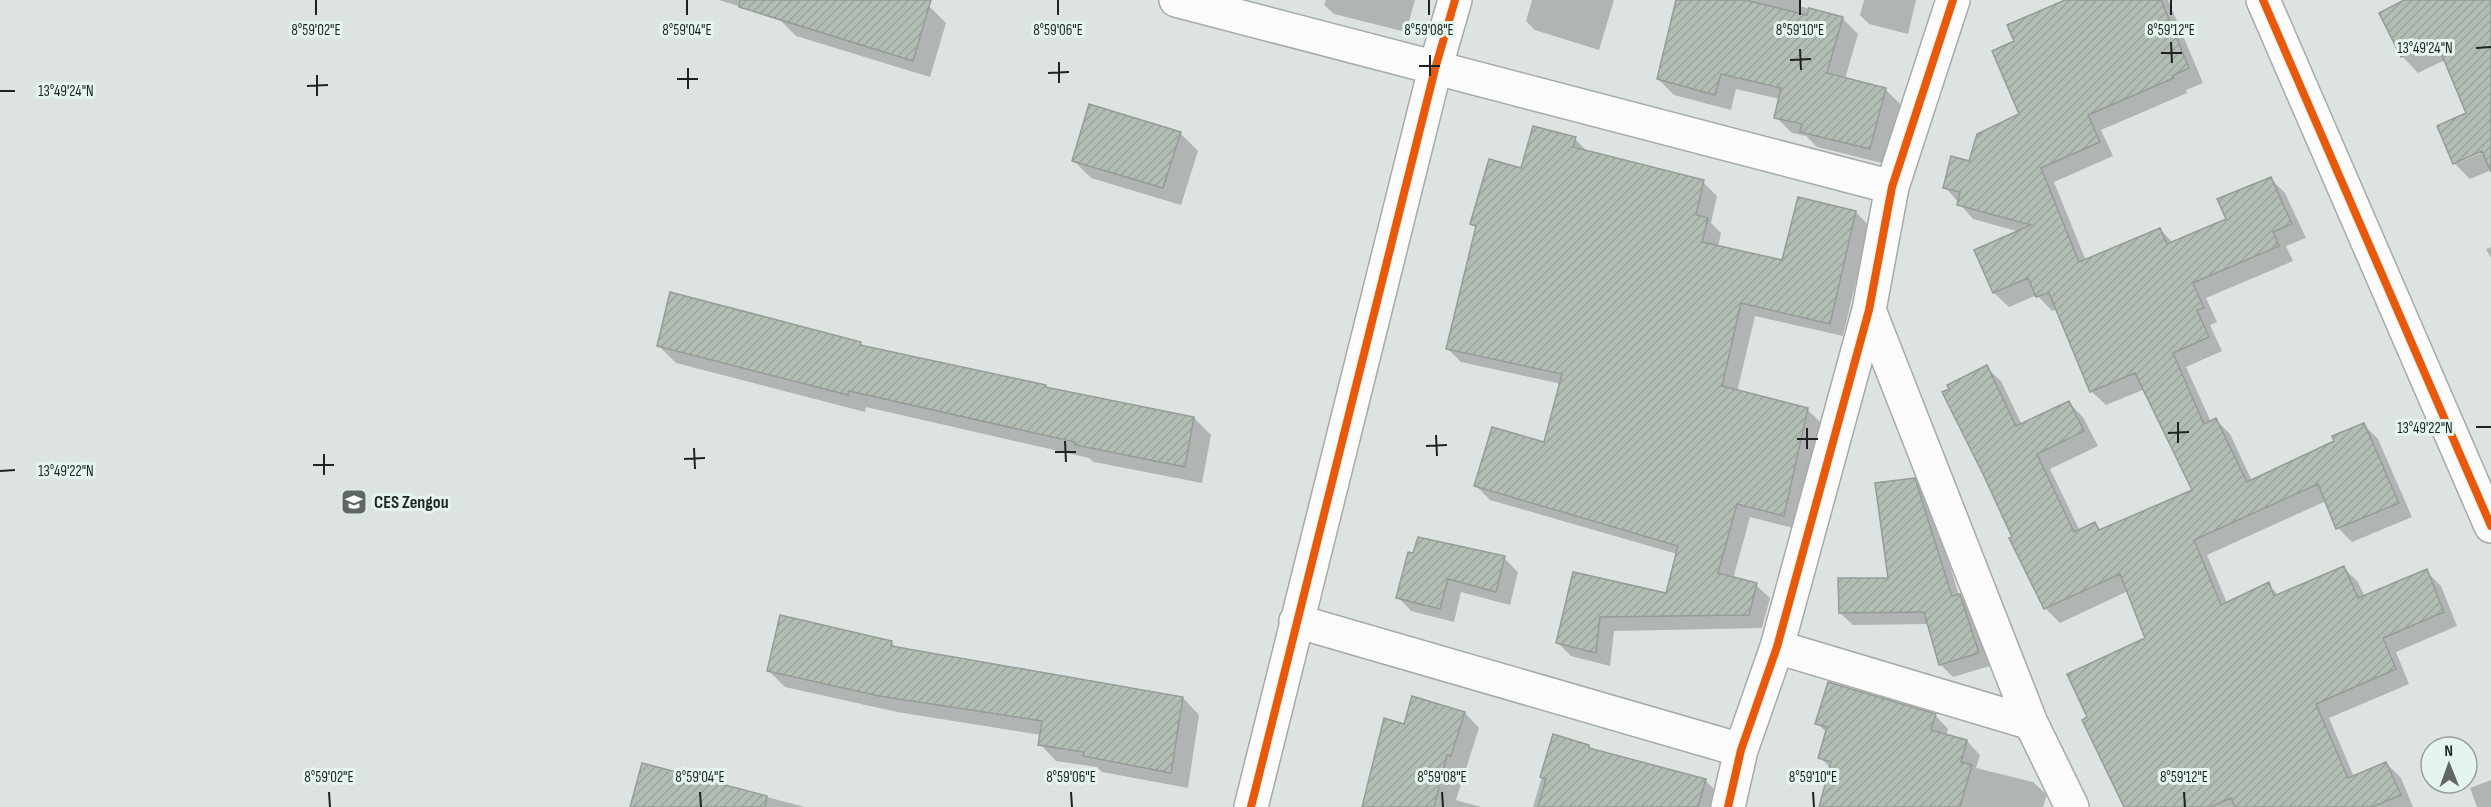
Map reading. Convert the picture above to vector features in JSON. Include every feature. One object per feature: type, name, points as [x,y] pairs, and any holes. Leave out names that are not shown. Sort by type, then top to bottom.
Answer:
[{"type":"street","points":[[1176,0],[1892,187]]},
{"type":"street","points":[[1251,807],[1435,69],[1455,0]]},
{"type":"street","points":[[1728,807],[1741,750],[1777,647],[1869,310],[1892,187],[1953,0]]},
{"type":"street","points":[[2263,0],[2491,526]]},
{"type":"street","points":[[1869,310],[2031,723],[2072,807]]},
{"type":"street","points":[[1296,621],[1741,750]]},
{"type":"street","points":[[1777,647],[2031,723]]},
{"type":"building","points":[[740,0],[931,0],[913,61],[739,7]]},
{"type":"building","points":[[1676,0],[1745,0],[1807,15],[1809,8],[1843,17],[1827,73],[1886,88],[1870,149],[1800,132],[1802,124],[1774,118],[1781,88],[1721,74],[1715,95],[1657,79]]},
{"type":"building","points":[[2065,0],[2161,0],[2189,68],[2172,76],[2174,78],[2088,115],[2100,142],[2041,168],[2079,262],[2160,228],[2167,244],[2226,219],[2217,199],[2271,177],[2292,224],[2273,232],[2279,246],[2193,283],[2204,308],[2197,310],[2209,337],[2173,353],[2204,424],[2216,418],[2247,482],[2334,441],[2332,436],[2364,423],[2399,503],[2336,529],[2318,484],[2194,540],[2221,605],[2269,582],[2274,596],[2344,566],[2358,598],[2427,569],[2444,612],[2383,638],[2396,669],[2316,704],[2348,778],[2386,762],[2401,795],[2372,807],[2235,807],[2231,798],[2210,807],[2124,807],[2082,720],[2087,717],[2067,674],[2145,638],[2120,574],[2044,609],[2009,538],[2012,537],[1983,474],[1942,392],[1949,389],[1947,385],[1987,365],[2016,426],[2069,401],[2084,431],[2037,454],[2074,532],[2095,522],[2099,530],[2192,490],[2135,373],[2090,392],[2049,293],[2036,297],[2028,278],[1993,293],[1974,250],[2031,225],[1957,205],[1960,192],[1943,188],[1951,156],[1969,161],[1977,134],[2019,114],[1992,51],[2014,41],[2007,25]]},
{"type":"building","points":[[2404,0],[2491,0],[2491,172],[2482,151],[2453,164],[2437,126],[2466,113],[2436,41],[2401,57],[2379,13]]},
{"type":"building","points":[[1089,104],[1181,132],[1163,188],[1072,161]]},
{"type":"building","points":[[1533,126],[1576,137],[1573,147],[1704,180],[1696,215],[1708,218],[1702,242],[1782,260],[1798,197],[1856,211],[1830,324],[1741,303],[1722,386],[1808,408],[1784,516],[1737,504],[1718,573],[1757,583],[1749,615],[1600,617],[1596,653],[1556,643],[1573,572],[1666,593],[1678,546],[1474,486],[1492,427],[1544,442],[1562,374],[1446,349],[1476,226],[1470,224],[1489,159],[1521,168]]},
{"type":"building","points":[[670,292],[861,342],[860,345],[1046,385],[1045,387],[1194,417],[1185,467],[1075,445],[1075,442],[849,391],[848,395],[657,346]]},
{"type":"building","points":[[1915,478],[1952,596],[1960,594],[1979,653],[1939,665],[1924,612],[1839,613],[1838,578],[1888,578],[1875,483]]},
{"type":"building","points":[[1418,537],[1505,556],[1496,592],[1448,579],[1440,609],[1396,598],[1408,552],[1413,553]]},
{"type":"building","points":[[780,615],[892,641],[891,646],[1183,697],[1171,773],[1083,756],[1084,752],[1038,745],[1042,721],[879,696],[767,671]]},
{"type":"building","points":[[1828,682],[1936,714],[1931,730],[1967,740],[1961,762],[1972,765],[1960,807],[1819,807],[1831,762],[1818,758],[1827,727],[1815,724]]},
{"type":"building","points":[[1412,696],[1465,712],[1451,756],[1447,755],[1434,807],[1362,807],[1384,718],[1404,724]]},
{"type":"building","points":[[1553,734],[1589,745],[1589,748],[1706,779],[1698,807],[1538,807],[1546,779],[1540,777]]},
{"type":"building","points":[[642,763],[767,796],[765,807],[630,807]]},
{"type":"cycle path","points":[[1251,807],[1435,69],[1455,0]]},
{"type":"cycle path","points":[[1728,807],[1741,750],[1777,647],[1869,310],[1892,187],[1953,0]]},
{"type":"cycle path","points":[[2263,0],[2491,526]]},
{"type":"place","name":"CES Zengou","points":[[354,502]]}]
